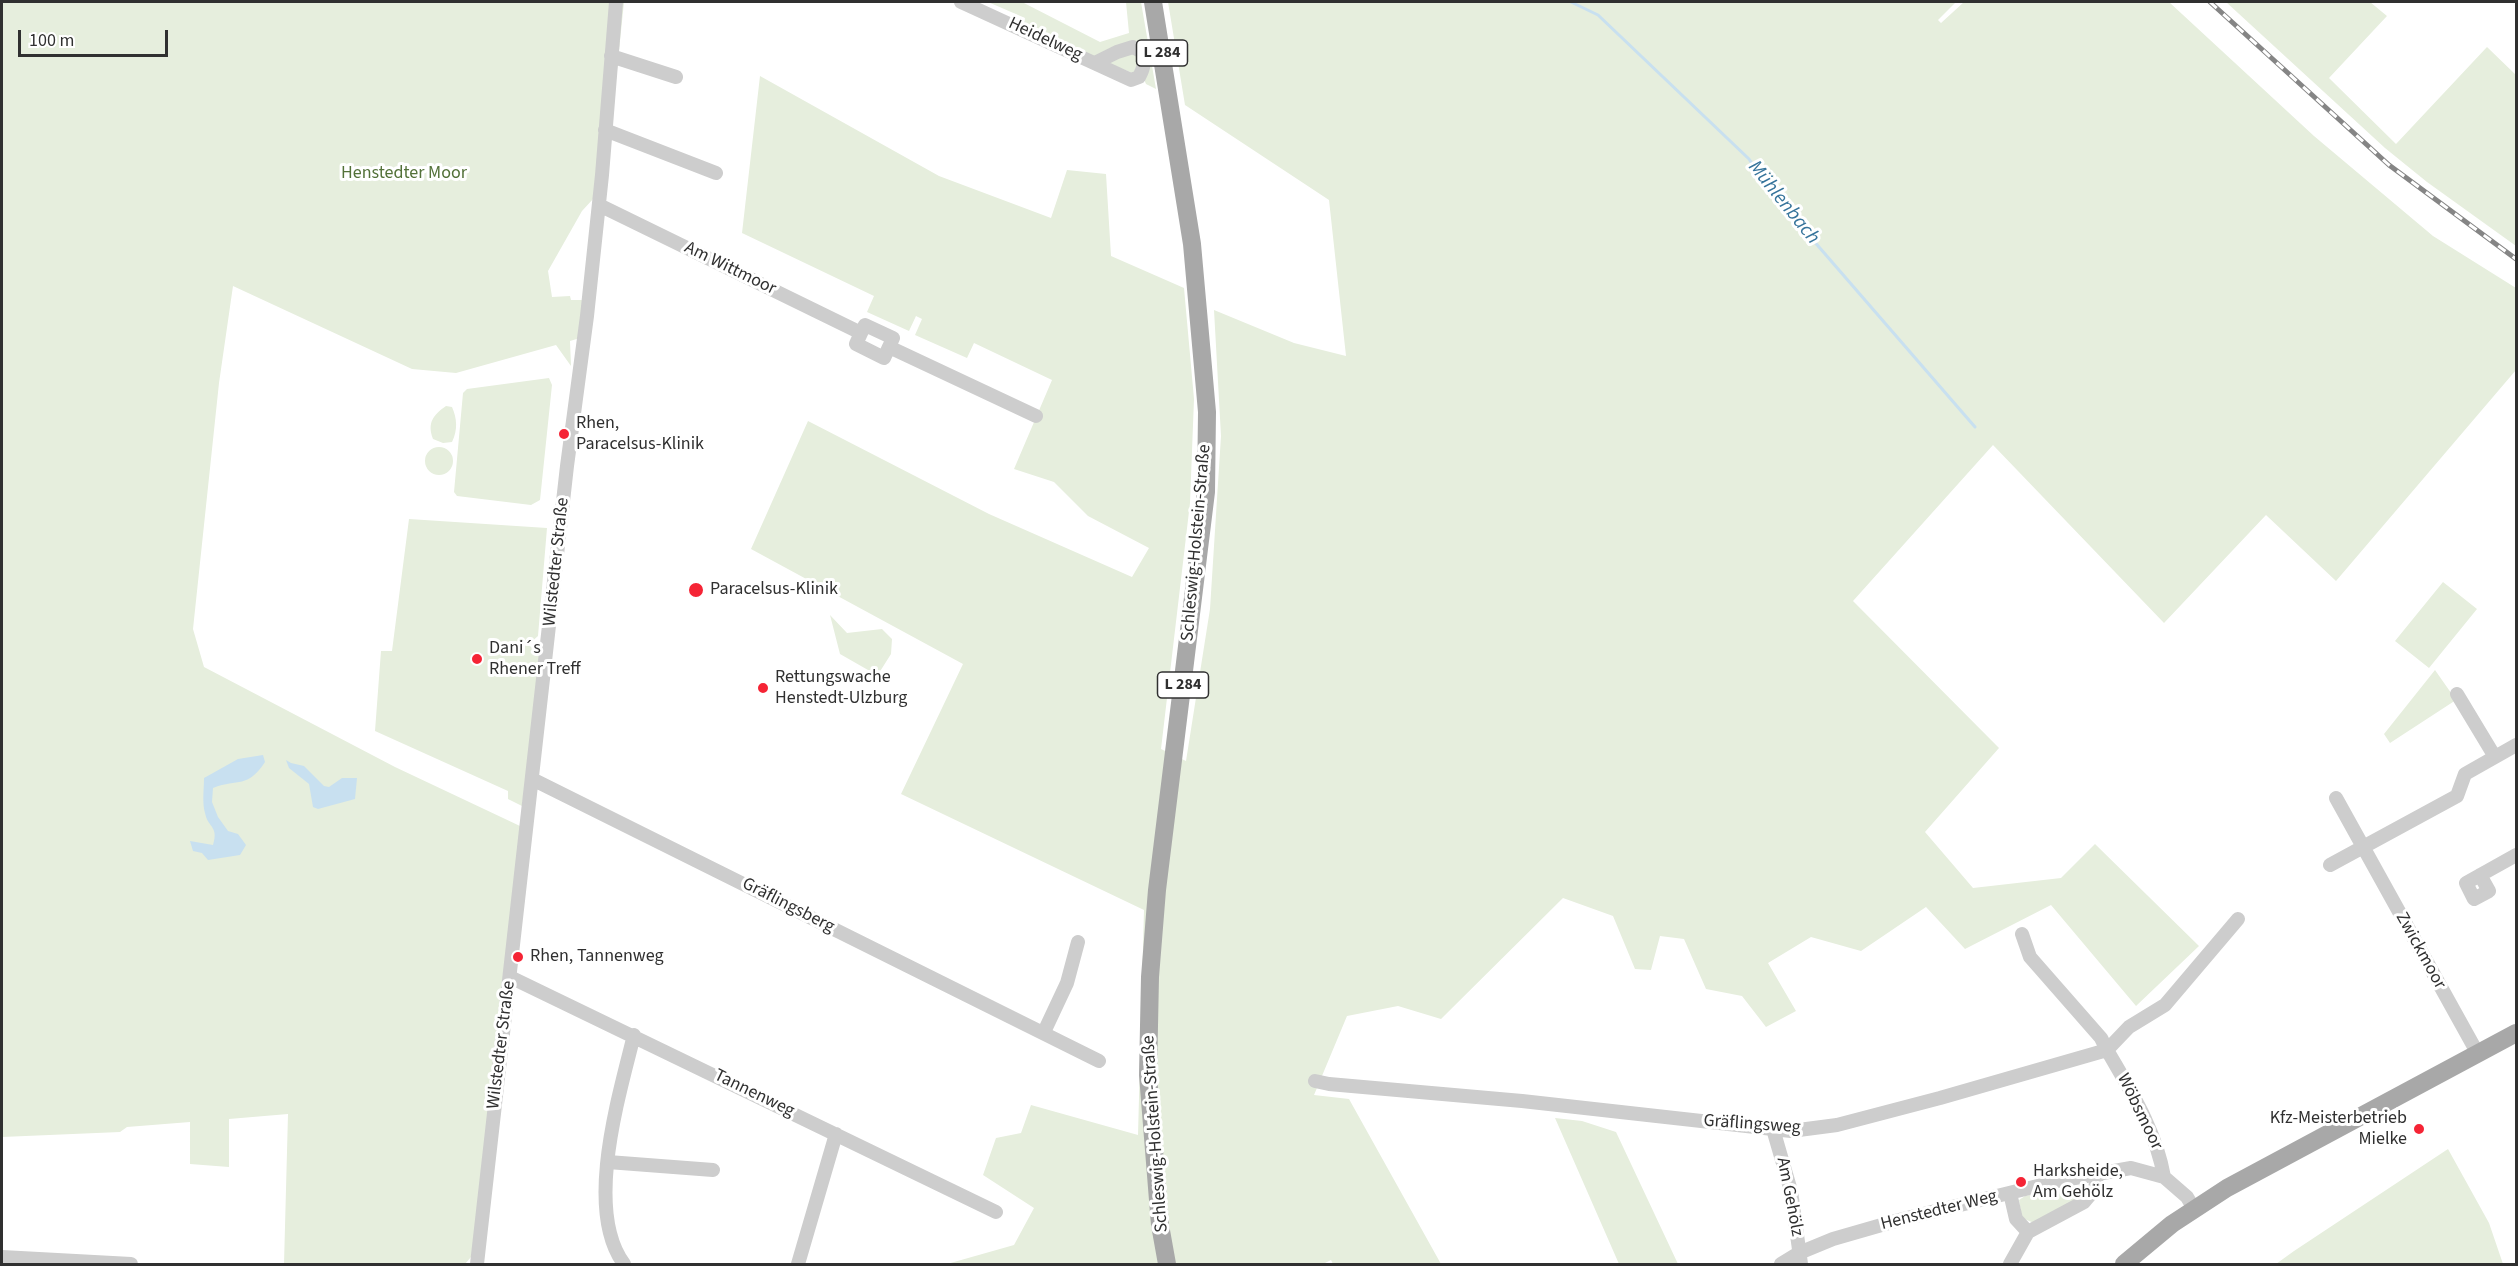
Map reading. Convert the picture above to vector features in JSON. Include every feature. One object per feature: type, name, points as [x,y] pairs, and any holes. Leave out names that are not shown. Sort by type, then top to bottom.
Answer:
[{"type":"main road","name":"Schleswig-Holstein-Straße","points":[[1153,2],[1192,244],[1202,338],[1207,447],[1206,492],[1157,890],[1150,976],[1148,1075],[1160,1224],[1167,1264]]},
{"type":"main road","points":[[2124,1264],[2146,1244],[2194,1209],[2243,1179],[2517,1033]]},
{"type":"street","name":"Wilstedter Straße","points":[[477,1264],[599,205],[616,2]]},
{"type":"street","name":"Heidelweg","points":[[961,2],[1095,63]]},
{"type":"street","points":[[611,56],[676,77]]},
{"type":"street","points":[[605,130],[716,173]]},
{"type":"street","name":"Am Wittmoor","points":[[599,205],[861,333],[856,344],[884,358],[889,346],[1036,416]]},
{"type":"street","points":[[2457,694],[2495,757]]},
{"type":"street","points":[[2330,865],[2457,796],[2465,774],[2517,745]]},
{"type":"street","name":"Gräflingsberg","points":[[532,779],[1099,1060]]},
{"type":"street","name":"Zwickmoor","points":[[2336,798],[2478,1054]]},
{"type":"street","points":[[2480,875],[2517,855]]},
{"type":"street","points":[[2022,934],[2030,957],[2101,1038],[2107,1050],[2129,1027],[2165,1005],[2238,919]]},
{"type":"street","points":[[1044,1032],[1067,983],[1078,942]]},
{"type":"street","name":"Tannenweg","points":[[510,976],[996,1212]]},
{"type":"street","points":[[624,1264],[613,1244],[605,1208],[608,1162],[618,1101],[634,1035]]},
{"type":"street","name":"Gräflingsweg","points":[[1315,1081],[1791,1131],[1838,1125],[2107,1050]]},
{"type":"street","name":"Wöbsmoor","points":[[2107,1050],[2146,1121],[2160,1153],[2164,1177]]},
{"type":"street","name":"Am Gehölz","points":[[1773,1129],[1791,1191],[1800,1259]]},
{"type":"street","points":[[798,1264],[836,1134]]},
{"type":"street","points":[[608,1162],[713,1170]]},
{"type":"street","name":"Henstedter Weg","points":[[1781,1264],[1800,1259],[1833,1239],[1899,1220],[2010,1193],[2131,1168],[2164,1177],[2187,1197],[2194,1209]]},
{"type":"street","points":[[2010,1264],[2028,1232],[2084,1202],[2095,1189],[2097,1175]]},
{"type":"street","points":[[2010,1193],[2016,1219],[2028,1232]]},
{"type":"street","points":[[3,1260],[131,1264]]},
{"type":"green space","name":"Henstedter Moor","points":[[2,2],[624,2],[605,186],[582,211],[548,271],[552,297],[570,296],[571,300],[582,300],[580,338],[570,341],[571,366],[556,345],[456,373],[412,369],[233,286],[219,383],[193,629],[204,667],[395,767],[520,826],[477,1250],[465,1264],[284,1264],[288,1114],[229,1119],[229,1167],[190,1164],[190,1122],[127,1127],[120,1132],[2,1137]]},
{"type":"green space","points":[[988,2],[1022,2],[1100,42],[1129,33],[1126,2],[1141,2],[1156,89],[1146,84],[1143,77],[1143,51],[1095,60],[1022,26],[1025,18]]},
{"type":"green space","points":[[1168,2],[1956,2],[1938,20],[1941,23],[1964,2],[2169,2],[2314,136],[2433,236],[2516,288],[2516,370],[2336,581],[2266,515],[2164,623],[1993,445],[1853,601],[1999,748],[1925,832],[1973,888],[2061,878],[2095,844],[2199,946],[2136,1006],[2051,905],[1965,949],[1926,907],[1861,951],[1811,937],[1768,963],[1796,1011],[1766,1027],[1742,996],[1706,989],[1684,939],[1660,936],[1651,970],[1635,969],[1613,916],[1563,898],[1441,1019],[1398,1006],[1347,1016],[1314,1095],[1349,1099],[1441,1264],[1333,1264],[1331,1260],[1323,1264],[947,1264],[1014,1245],[1034,1208],[983,1175],[996,1138],[1021,1133],[1031,1105],[1138,1135],[1144,910],[901,794],[963,664],[751,549],[808,421],[989,514],[1132,577],[1149,548],[1088,516],[1054,482],[1014,469],[1052,380],[974,343],[967,358],[915,335],[922,319],[916,316],[909,331],[867,312],[874,296],[742,233],[760,76],[939,176],[1051,218],[1067,170],[1106,174],[1111,256],[1184,288],[1194,399],[1190,503],[1161,749],[1186,761],[1210,609],[1221,436],[1214,310],[1294,343],[1346,356],[1329,200],[1185,105]]},
{"type":"green space","points":[[2226,2],[2370,2],[2387,16],[2329,78],[2396,144],[2487,47],[2516,75],[2516,246],[2427,182],[2385,148]]},
{"type":"green space","points":[[1139,53],[1139,68],[1135,74],[1108,63],[1110,57]]},
{"type":"green space","points":[[549,378],[552,385],[540,500],[531,505],[457,496],[454,492],[463,393],[467,389]]},
{"type":"green space","points":[[446,406],[452,407],[456,429],[452,442],[443,443],[433,439],[431,424],[435,416]]},
{"type":"green space","points":[[439,447],[449,451],[453,461],[449,471],[439,475],[429,471],[425,461],[429,451]]},
{"type":"green space","points":[[409,519],[547,528],[538,636],[528,645],[541,653],[522,806],[508,799],[508,791],[375,731],[381,651],[392,651]]},
{"type":"green space","points":[[2443,582],[2477,609],[2429,668],[2395,641]]},
{"type":"green space","points":[[830,615],[847,633],[882,629],[892,639],[891,654],[879,673],[875,674],[840,654]]},
{"type":"green space","points":[[2435,670],[2456,700],[2390,743],[2384,734]]},
{"type":"green space","points":[[1555,1118],[1582,1121],[1616,1132],[1678,1264],[1619,1264]]},
{"type":"green space","points":[[2448,1149],[2489,1223],[2503,1264],[2276,1264],[2294,1251]]},
{"type":"green space","points":[[2085,1184],[2087,1189],[2078,1199],[2034,1223],[2022,1218],[2019,1200],[2025,1196]]},
{"type":"water","points":[[263,755],[265,762],[253,776],[213,788],[212,802],[218,817],[228,831],[238,834],[246,845],[240,855],[208,860],[202,853],[193,851],[190,841],[213,845],[215,839],[214,830],[206,818],[204,809],[204,778],[238,759]]},
{"type":"water","points":[[286,760],[304,766],[324,786],[329,787],[342,778],[357,778],[355,799],[318,809],[313,807],[309,784],[289,768]]},
{"type":"waterway","name":"Mühlenbach","points":[[1571,2],[1598,15],[1749,159],[1767,187],[1975,427]]},
{"type":"railway","points":[[2210,2],[2389,165],[2516,259]]},
{"type":"place","name":"Rhen, Paracelsus-Klinik","points":[[564,434]]},
{"type":"place","name":"Paracelsus-Klinik","points":[[696,590]]},
{"type":"place","name":"Dani´s Rhener Treff","points":[[477,659]]},
{"type":"place","name":"Rettungswache Henstedt-Ulzburg","points":[[763,688]]},
{"type":"place","name":"Rhen, Tannenweg","points":[[518,957]]},
{"type":"place","name":"Kfz-Meisterbetrieb Mielke","points":[[2419,1129]]},
{"type":"place","name":"Harksheide, Am Gehölz","points":[[2021,1182]]}]
